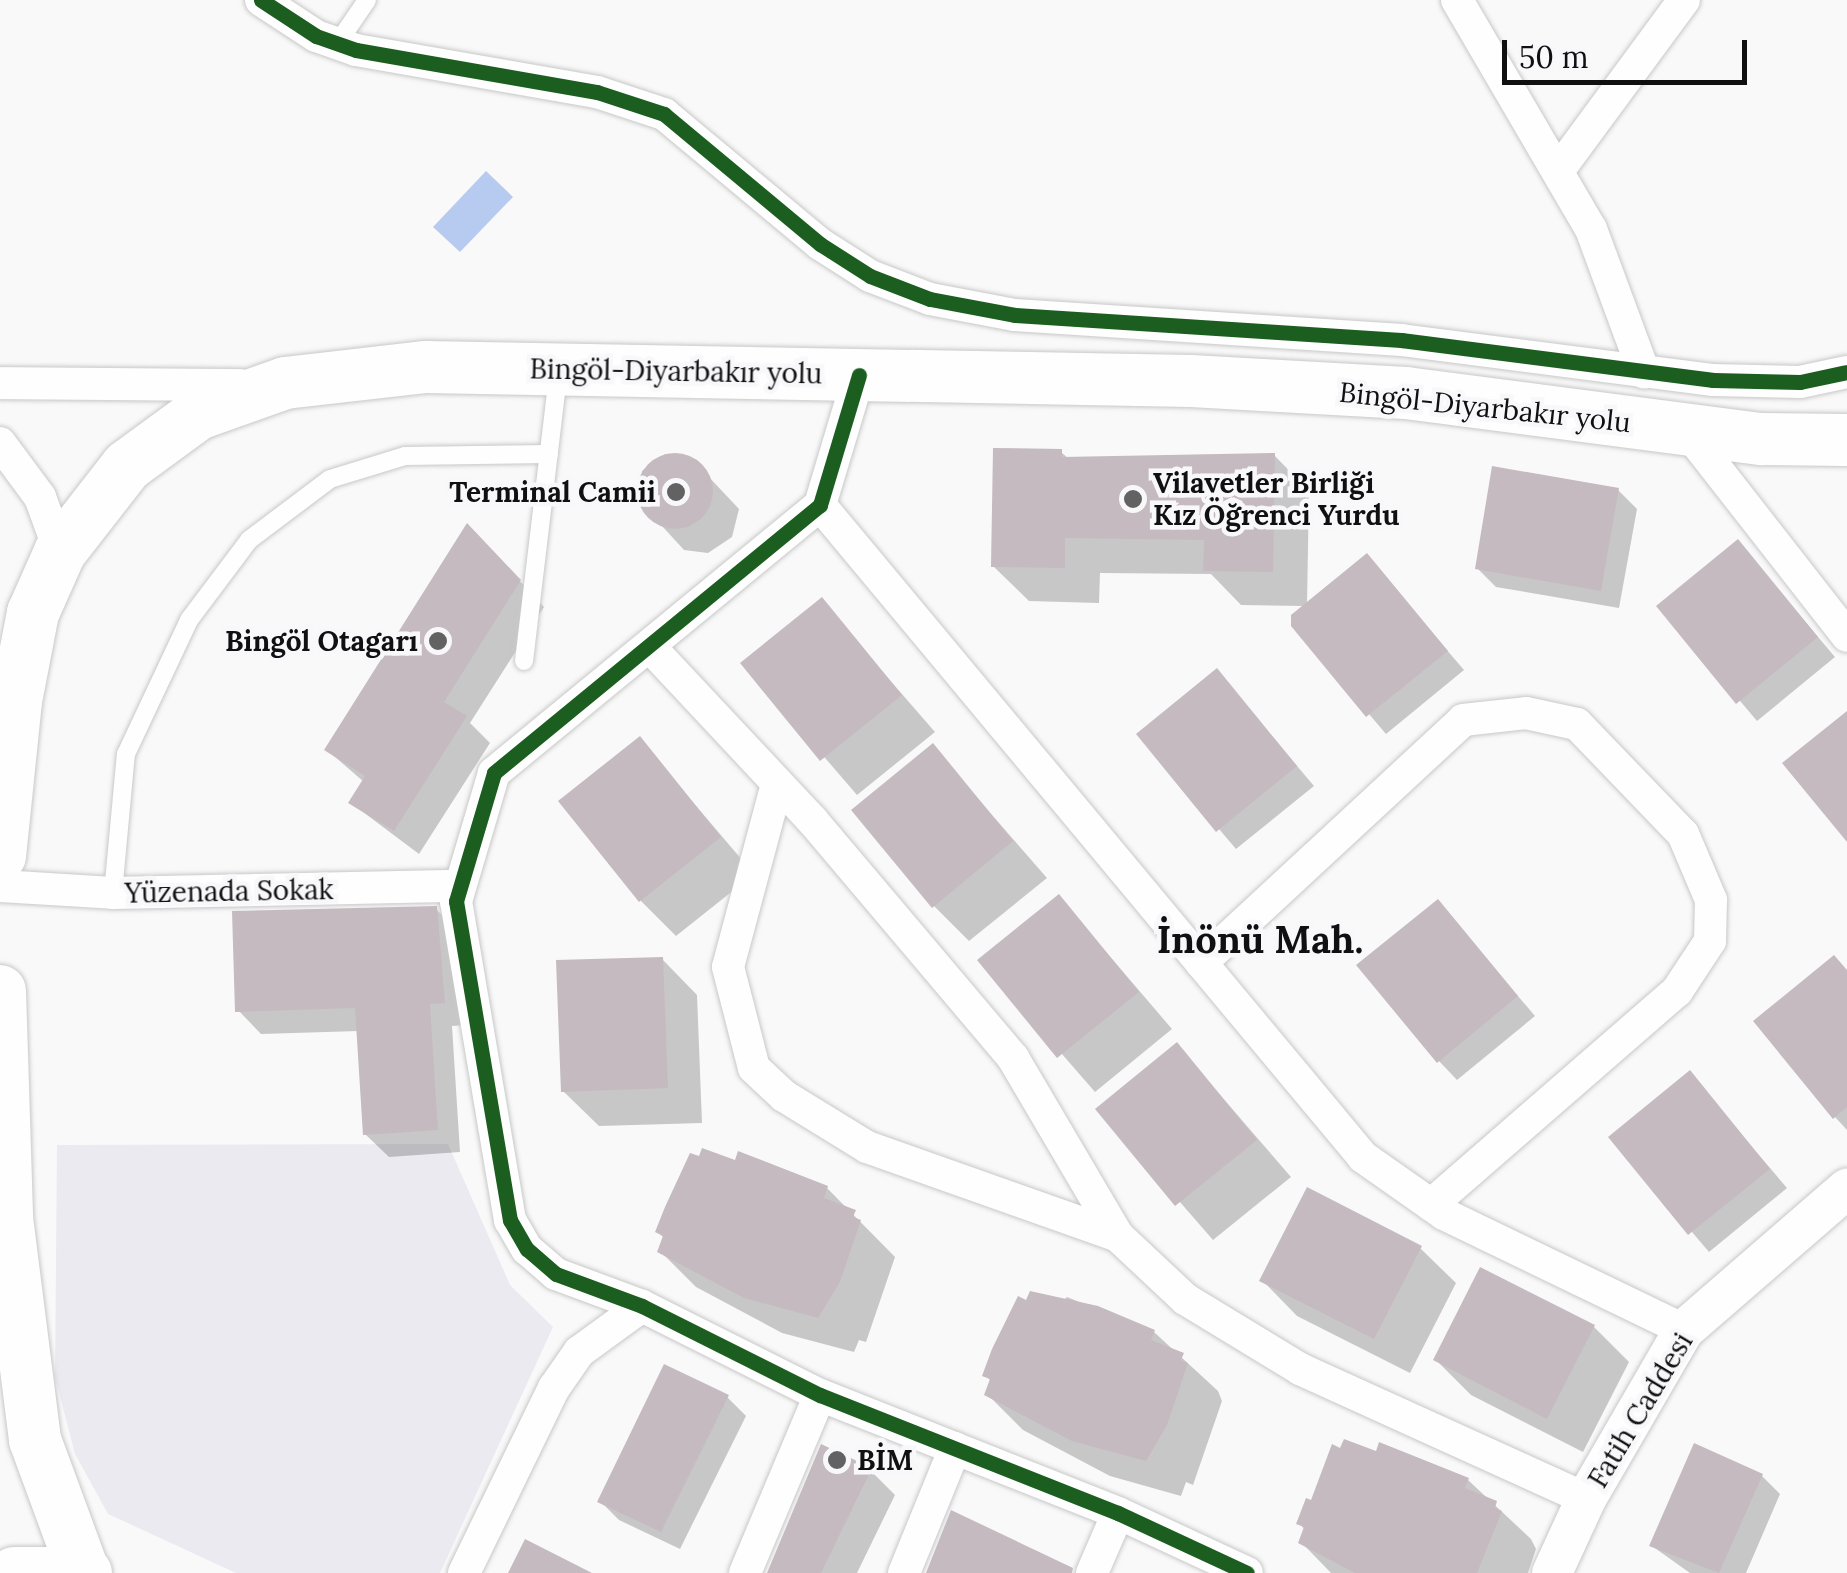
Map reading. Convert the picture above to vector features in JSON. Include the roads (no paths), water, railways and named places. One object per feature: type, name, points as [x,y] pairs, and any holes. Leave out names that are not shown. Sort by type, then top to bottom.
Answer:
[{"type":"main road","name":"Bingöl-Diyarbakır yolu","points":[[0,856],[16,701],[34,613],[60,552],[127,466],[198,414],[284,383],[426,367],[859,375],[1406,393],[1687,431],[1847,440]]},
{"type":"main road","points":[[0,991],[6,1218],[0,1309]]},
{"type":"main road","points":[[6,1218],[35,1440],[85,1573],[14,1573]]},
{"type":"street","points":[[261,0],[337,44],[398,62],[598,92],[664,114],[820,244],[870,276],[930,300],[1014,315],[1401,340],[1644,372],[1800,382],[1847,372]]},
{"type":"street","points":[[1458,0],[1590,229],[1644,372]]},
{"type":"street","points":[[1558,171],[1684,0]]},
{"type":"street","points":[[859,375],[820,505],[651,648],[494,773],[456,901],[510,1220],[527,1249],[556,1274],[642,1306],[820,1395],[1118,1513],[1246,1573]]},
{"type":"street","points":[[0,384],[114,389],[284,383]]},
{"type":"street","points":[[1687,431],[1847,636]]},
{"type":"street","points":[[0,443],[40,498],[60,552]]},
{"type":"street","points":[[820,505],[1363,1157],[1431,1205],[1684,1330]]},
{"type":"street","points":[[651,648],[776,784],[1013,1058],[1118,1236],[1185,1300],[1300,1369],[1586,1499]]},
{"type":"street","points":[[1200,963],[1464,720],[1526,713],[1578,724],[1683,834],[1711,900],[1710,941],[1677,992],[1431,1205]]},
{"type":"street","points":[[776,784],[728,967],[754,1068],[784,1096],[867,1147],[1118,1236]]},
{"type":"street","name":"Yüzenada Sokak","points":[[0,886],[113,893],[459,886]]},
{"type":"street","name":"Fatih Caddesi","points":[[1552,1573],[1586,1499],[1684,1330],[1847,1189]]},
{"type":"street","points":[[464,1573],[554,1388],[579,1352],[642,1306]]},
{"type":"street","points":[[746,1573],[820,1395]]},
{"type":"street","points":[[904,1573],[954,1448]]},
{"type":"street","points":[[1092,1573],[1118,1513]]},
{"type":"lane","points":[[337,44],[368,0]]},
{"type":"lane","points":[[524,661],[559,369]]},
{"type":"lane","points":[[113,893],[126,754],[189,620],[249,540],[330,478],[406,456],[549,454]]},
{"type":"water","points":[[486,171],[513,197],[460,252],[433,227]]},
{"type":"place","name":"Terminal Camii","points":[[676,492]]},
{"type":"place","name":"Vilayetler Birliği Kız Öğrenci Yurdu","points":[[1133,499]]},
{"type":"place","name":"Bingöl Otagarı","points":[[438,641]]},
{"type":"place","name":"BİM","points":[[837,1460]]},
{"type":"district","name":"İnönü Mah.","points":[[1260,940]]}]
